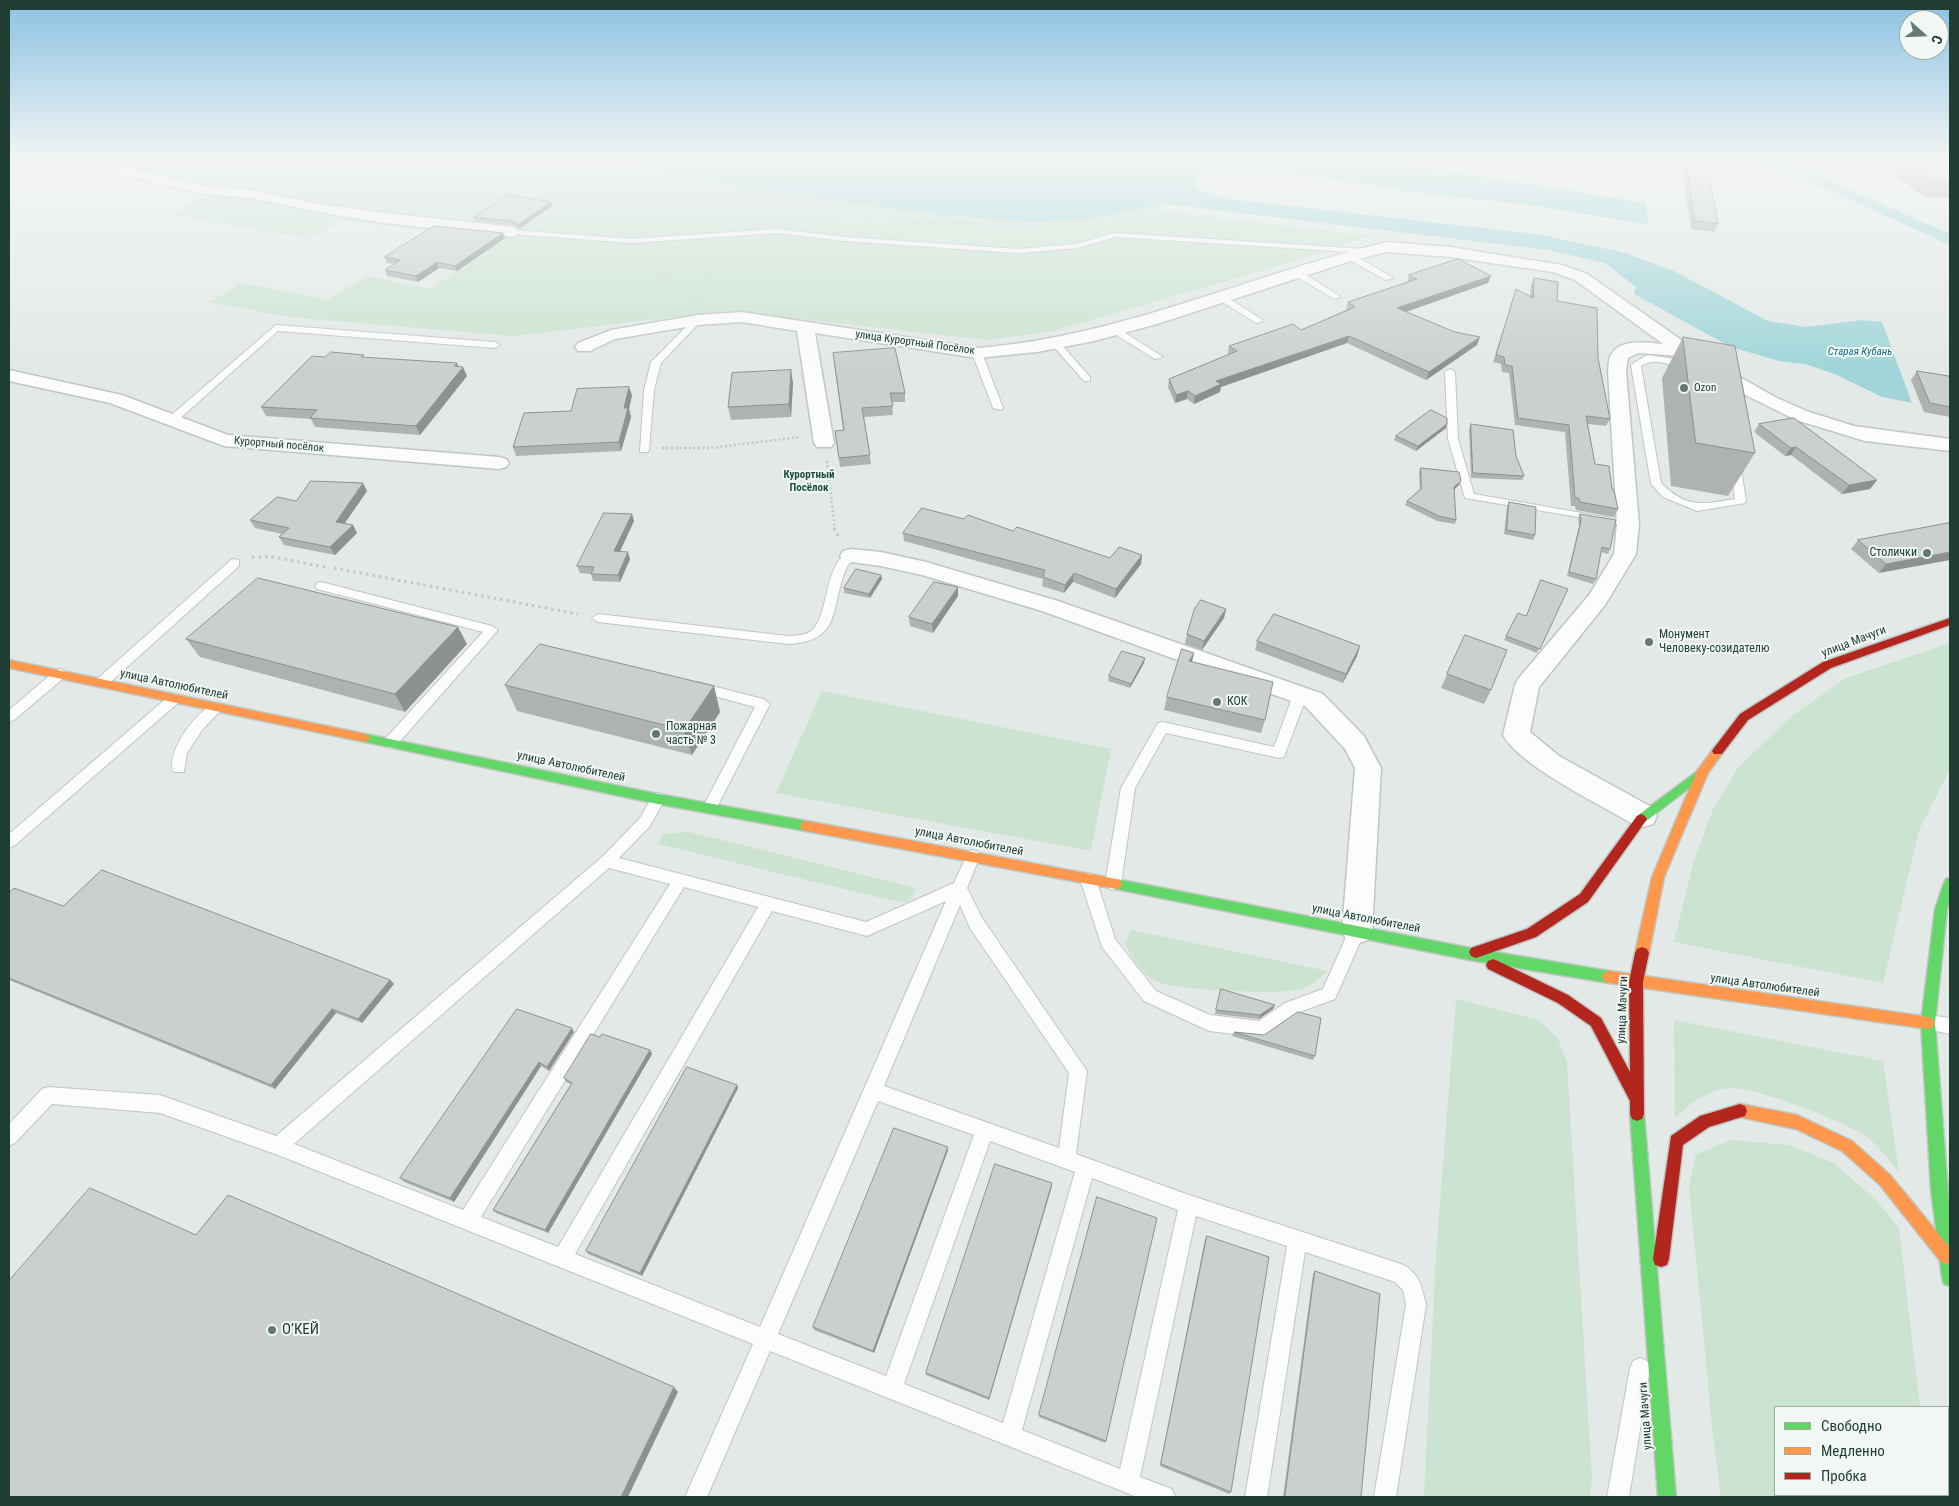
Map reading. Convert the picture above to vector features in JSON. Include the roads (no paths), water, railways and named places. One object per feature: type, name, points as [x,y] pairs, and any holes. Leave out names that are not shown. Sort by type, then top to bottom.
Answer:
[{"type":"street","points":[[497,230],[512,232]]},
{"type":"street","name":"улица Курортный Посёлок","points":[[584,347],[610,335],[698,320],[742,317],[977,352],[1057,345],[1116,331],[1366,251],[1387,247],[1450,252],[1556,268],[1581,277],[1734,384],[1779,407],[1838,428],[1882,438],[1950,445]]},
{"type":"street","points":[[805,326],[824,439]]},
{"type":"street","points":[[1643,816],[1550,763],[1516,735],[1527,685],[1597,600],[1625,554],[1628,524],[1617,370],[1618,356],[1635,347],[1688,351]]},
{"type":"street","name":"Курортный посёлок","points":[[9,376],[115,399],[173,419],[224,440],[499,463]]},
{"type":"street","points":[[851,556],[881,559],[926,569],[1050,606],[1314,700],[1355,743],[1368,768],[1357,931]]},
{"type":"street","name":"улица Мачуги","points":[[1667,1497],[1636,1098],[1636,982],[1658,877],[1703,771],[1744,717],[1827,665],[1950,621]]},
{"type":"street","name":"улица Автолюбителей","points":[[9,664],[658,799],[972,856],[1470,954],[1636,982],[1928,1023]]},
{"type":"street","points":[[1470,954],[1531,933],[1584,898],[1643,816],[1703,771]]},
{"type":"street","points":[[1950,883],[1941,909],[1928,1023],[1945,1191],[1947,1256],[1950,1278]]},
{"type":"street","points":[[1470,954],[1564,999],[1596,1022],[1636,1098]]},
{"type":"street","points":[[1656,1356],[1663,1236],[1676,1141],[1705,1121],[1744,1110],[1797,1122],[1847,1146],[1885,1180],[1947,1256]]},
{"type":"lane","points":[[512,232],[639,240],[777,231],[853,239],[1018,251],[1066,248],[1115,235],[1366,251]]},
{"type":"lane","points":[[1350,256],[1389,278]]},
{"type":"lane","points":[[1297,273],[1337,297]]},
{"type":"lane","points":[[1221,298],[1260,321]]},
{"type":"lane","points":[[644,450],[649,390],[656,362],[698,320]]},
{"type":"lane","points":[[173,419],[276,328],[495,345]]},
{"type":"lane","points":[[1116,331],[1158,357]]},
{"type":"lane","points":[[1057,345],[1087,379]]},
{"type":"lane","points":[[977,352],[998,408]]},
{"type":"lane","points":[[1698,374],[1673,361],[1647,358],[1636,365],[1656,484],[1667,495],[1698,508],[1741,501],[1734,453]]},
{"type":"lane","points":[[1450,372],[1453,439],[1469,496],[1628,524]]},
{"type":"lane","points":[[1715,383],[1723,387],[1734,384]]},
{"type":"lane","points":[[598,618],[788,640],[808,639],[818,634],[822,627],[842,564],[851,556]]},
{"type":"lane","points":[[101,684],[235,563]]},
{"type":"lane","points":[[322,586],[492,630],[390,743]]},
{"type":"lane","points":[[9,717],[60,674]]},
{"type":"lane","points":[[680,683],[763,704],[710,808]]},
{"type":"lane","points":[[1113,884],[1128,788],[1164,727],[1279,753],[1300,695]]},
{"type":"lane","points":[[9,842],[174,699]]},
{"type":"lane","points":[[179,768],[180,752],[198,725],[216,708]]},
{"type":"lane","points":[[278,1146],[607,861],[645,822],[658,799]]},
{"type":"lane","points":[[696,1497],[874,1091],[972,856]]},
{"type":"lane","points":[[607,861],[867,929],[959,888]]},
{"type":"lane","points":[[468,1220],[681,879]]},
{"type":"lane","points":[[1088,879],[1108,942],[1150,996],[1209,1023],[1261,1029],[1291,1008],[1329,994],[1357,931]]},
{"type":"lane","points":[[959,888],[976,923],[1078,1071],[1066,1160]]},
{"type":"lane","points":[[562,1259],[768,903]]},
{"type":"lane","points":[[1928,1023],[1950,1026]]},
{"type":"lane","points":[[874,1091],[1189,1204],[1401,1274],[1412,1285],[1416,1305],[1385,1497]]},
{"type":"lane","points":[[9,1137],[48,1096],[160,1104],[278,1146],[468,1220],[562,1259],[1010,1434],[1164,1497]]},
{"type":"lane","points":[[892,1388],[984,1132]]},
{"type":"lane","points":[[1010,1434],[1086,1167]]},
{"type":"lane","points":[[1128,1483],[1189,1204]]},
{"type":"lane","points":[[1256,1497],[1298,1239]]},
{"type":"lane","points":[[1618,1497],[1652,1303]]},
{"type":"water","name":"Старая Кубань","points":[[1384,230],[1503,230],[1536,234],[1626,253],[1674,271],[1768,321],[1806,327],[1862,320],[1882,322],[1912,403],[1882,397],[1835,374],[1805,364],[1779,361],[1731,347],[1634,294],[1636,287],[1605,263],[1548,250]]},
{"type":"water","points":[[1918,230],[1942,230],[1950,234],[1950,245]]},
{"type":"place","name":"Ozon","points":[[1684,388]]},
{"type":"place","name":"Столички","points":[[1927,553]]},
{"type":"place","name":"Монумент Человеку-созидателю","points":[[1649,642]]},
{"type":"place","name":"КОК","points":[[1217,702]]},
{"type":"place","name":"Пожарная часть № 3","points":[[656,734]]},
{"type":"place","name":"О’КЕЙ","points":[[272,1330]]},
{"type":"district","name":"Курортный Посёлок","points":[[809,481]]}]
